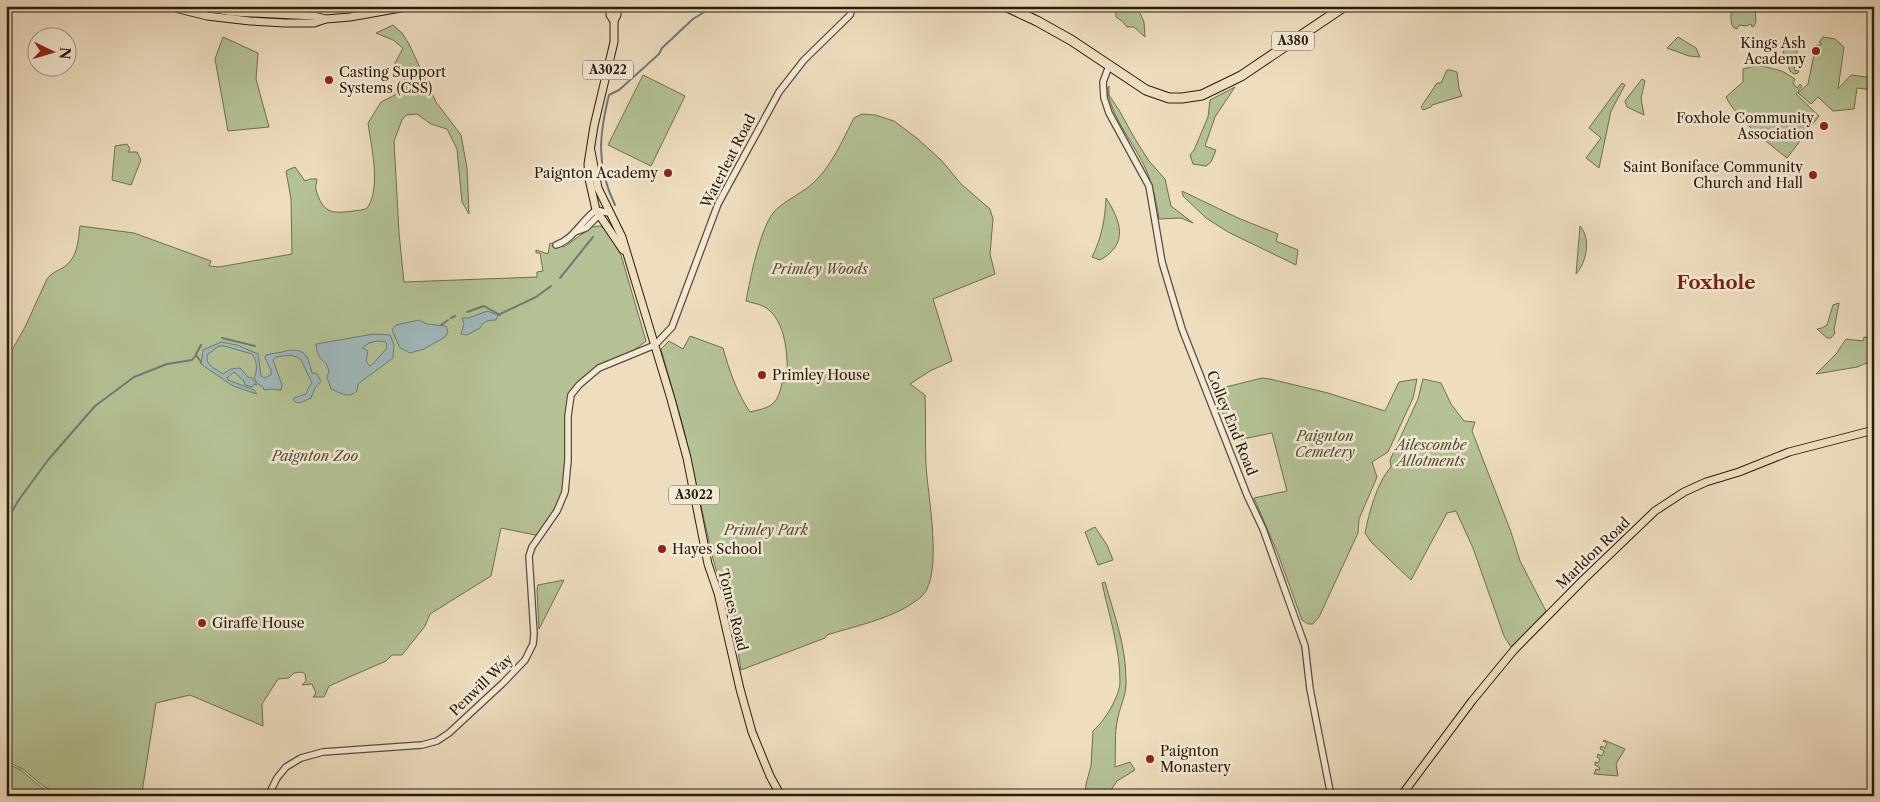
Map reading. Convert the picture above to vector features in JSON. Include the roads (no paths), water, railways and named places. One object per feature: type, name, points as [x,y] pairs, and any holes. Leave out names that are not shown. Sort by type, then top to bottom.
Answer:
[{"type":"highway","name":"A380","points":[[1005,6],[1045,26],[1138,85],[1155,94],[1169,98],[1190,98],[1208,92],[1241,76],[1345,6]]},
{"type":"main road","points":[[167,6],[207,16],[264,22],[314,23],[326,19],[350,17],[412,6]]},
{"type":"main road","points":[[198,6],[233,12],[266,10],[326,19]]},
{"type":"main road","name":"Totnes Road","points":[[610,6],[610,15],[614,21]]},
{"type":"main road","name":"Totnes Road","points":[[617,6],[612,50],[594,126],[588,164],[589,171],[602,212],[622,237],[687,458],[703,542],[724,618],[742,699],[759,750],[781,796]]},
{"type":"main road","points":[[264,22],[266,10]]},
{"type":"main road","name":"Totnes Road","points":[[591,151],[598,188],[603,201],[602,212]]},
{"type":"main road","name":"Marldon Road","points":[[1401,796],[1514,650],[1655,511],[1684,492],[1706,482],[1739,472],[1789,452],[1874,430]]},
{"type":"street","name":"Waterleat Road","points":[[655,346],[672,327],[718,204],[779,92],[804,60],[850,16],[853,6]]},
{"type":"street","name":"Colley End Road","points":[[1109,66],[1103,82],[1104,98],[1109,113],[1149,186],[1162,262],[1182,329],[1266,538],[1305,646],[1310,690],[1331,796]]},
{"type":"street","points":[[556,245],[566,242],[575,232],[586,228],[602,212]]},
{"type":"street","name":"Penwill Way","points":[[268,796],[277,778],[286,767],[301,758],[323,752],[422,746],[437,741],[460,724],[525,660],[533,644],[534,634],[528,562],[530,551],[557,511],[565,492],[568,460],[568,416],[571,396],[586,378],[599,368],[655,346]]},
{"type":"water","points":[[487,311],[498,315],[496,320],[486,321],[480,328],[467,335],[461,334],[464,324],[462,318],[469,318]]},
{"type":"water","points":[[419,320],[427,324],[446,326],[448,332],[445,337],[424,349],[410,353],[400,348],[392,330],[396,325]]},
{"type":"water","points":[[374,334],[390,335],[394,345],[393,358],[358,384],[357,391],[347,395],[331,389],[327,377],[329,371],[326,363],[319,355],[316,344]],"holes":[[[377,341],[386,342],[387,348],[369,366],[366,361],[368,351],[362,348],[369,343]]]},
{"type":"water","points":[[221,342],[237,345],[258,354],[261,376],[264,378],[271,375],[271,370],[265,358],[266,355],[293,350],[302,352],[309,362],[312,373],[316,373],[321,381],[315,388],[311,398],[300,403],[295,402],[294,398],[306,394],[312,383],[301,360],[297,357],[290,355],[276,357],[273,360],[282,385],[281,390],[264,390],[254,378],[256,366],[252,354],[219,346],[208,354],[209,364],[223,374],[231,369],[240,368],[257,385],[254,384],[252,387],[245,385],[244,381],[234,372],[227,378],[228,380],[254,390],[257,394],[233,386],[201,364],[203,350]]},
{"type":"waterway","points":[[615,205],[605,177],[601,150],[601,137],[609,95],[619,90],[659,54],[662,48],[693,19],[714,6]]},
{"type":"waterway","points":[[560,278],[593,237]]},
{"type":"waterway","points":[[498,315],[536,297],[551,286]]},
{"type":"waterway","points":[[467,312],[484,306],[500,315]]},
{"type":"waterway","points":[[451,318],[455,316]]},
{"type":"waterway","points":[[441,325],[448,320]]},
{"type":"waterway","points":[[222,338],[255,346]]},
{"type":"waterway","points":[[196,354],[201,345]]},
{"type":"waterway","points":[[6,522],[18,501],[48,460],[95,406],[134,377],[167,364],[192,360],[196,355],[201,362]]},
{"type":"place","name":"Kings Ash Academy","points":[[1816,51]]},
{"type":"place","name":"Casting Support Systems (CSS)","points":[[329,80]]},
{"type":"place","name":"Foxhole Community Association","points":[[1824,126]]},
{"type":"place","name":"Paignton Academy","points":[[668,173]]},
{"type":"place","name":"Saint Boniface Community Church and Hall","points":[[1813,175]]},
{"type":"place","name":"Primley House","points":[[762,375]]},
{"type":"place","name":"Hayes School","points":[[662,549]]},
{"type":"place","name":"Giraffe House","points":[[202,623]]},
{"type":"place","name":"Paignton Monastery","points":[[1150,759]]},
{"type":"district","name":"Foxhole","points":[[1716,282]]},
{"type":"park label","name":"Primley Woods","points":[[820,269]]},
{"type":"park label","name":"Paignton Cemetery","points":[[1325,444]]},
{"type":"park label","name":"Ailescombe Allotments","points":[[1431,454]]},
{"type":"park label","name":"Paignton Zoo","points":[[315,456]]},
{"type":"park label","name":"Primley Park","points":[[766,530]]}]
